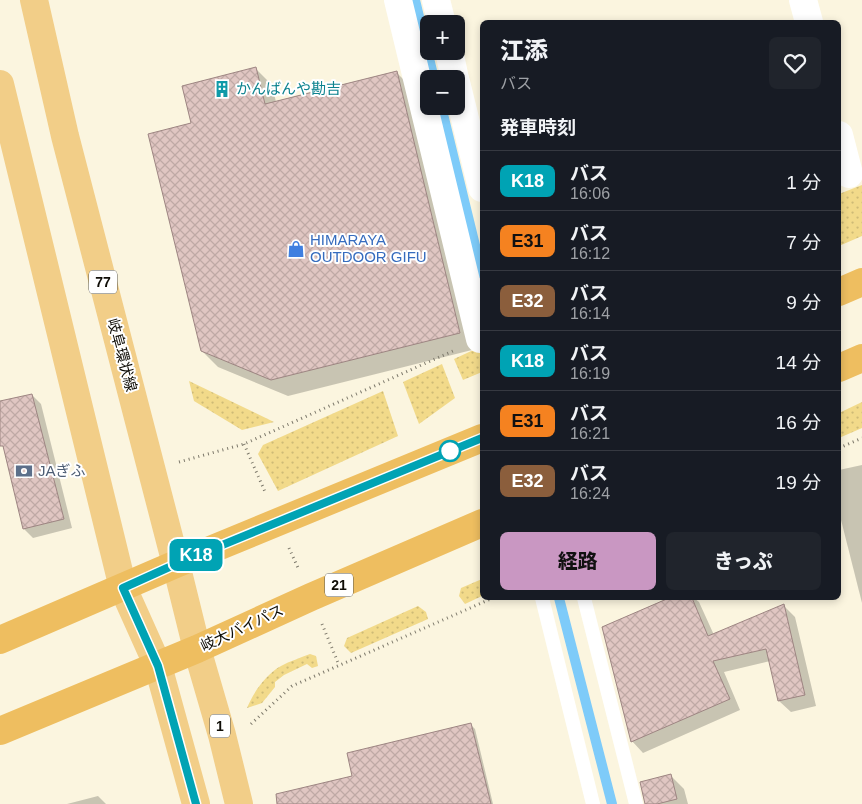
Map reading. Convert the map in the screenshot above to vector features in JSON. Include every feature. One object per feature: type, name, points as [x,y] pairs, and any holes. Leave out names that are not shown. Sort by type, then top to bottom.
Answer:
[{"type":"highway","points":[[841,291],[862,282]]},
{"type":"highway","points":[[841,367],[862,358]]},
{"type":"highway","points":[[0,640],[176,564],[480,439]]},
{"type":"highway","name":"岐大バイパス","points":[[0,731],[158,666],[480,524]]},
{"type":"main road","name":"岐阜環状線","points":[[34,0],[68,146],[176,564]]},
{"type":"main road","points":[[0,84],[123,588],[158,666],[196,804]]},
{"type":"main road","name":"77","points":[[176,564],[197,649]]},
{"type":"main road","name":"1","points":[[197,649],[222,735],[239,804]]},
{"type":"street","points":[[398,0],[480,339]]},
{"type":"street","points":[[436,0],[440,15]]},
{"type":"street","points":[[803,0],[808,20]]},
{"type":"street","points":[[464,115],[480,180]]},
{"type":"street","points":[[841,143],[849,174]]},
{"type":"lane","points":[[542,600],[593,804]]},
{"type":"lane","points":[[585,600],[636,804]]},
{"type":"path","points":[[152,469],[244,444],[480,339]]},
{"type":"path","points":[[841,447],[862,438]]},
{"type":"path","points":[[244,444],[339,665]]},
{"type":"path","points":[[222,735],[252,723],[292,686],[489,600]]},
{"type":"shaded area","points":[[862,185],[862,236],[841,245],[841,193]]},
{"type":"shaded area","points":[[480,347],[480,373],[463,380],[454,359]]},
{"type":"shaded area","points":[[442,364],[455,398],[419,424],[403,382]]},
{"type":"shaded area","points":[[189,381],[274,422],[242,430],[194,401]]},
{"type":"shaded area","points":[[383,391],[398,436],[278,491],[258,454],[263,445]]},
{"type":"shaded area","points":[[862,402],[862,428],[841,437],[841,412]]},
{"type":"shaded area","points":[[480,580],[480,597],[465,604],[459,596],[461,588]]},
{"type":"shaded area","points":[[418,606],[426,612],[428,619],[351,653],[344,646],[347,638]]},
{"type":"shaded area","points":[[310,654],[316,656],[318,666],[312,668],[307,664],[284,675],[275,682],[275,687],[262,703],[247,708],[256,690],[275,669]]},
{"type":"building","points":[[256,67],[265,104],[397,71],[460,333],[271,380],[201,351],[148,134],[191,123],[182,86]]},
{"type":"building","points":[[32,394],[64,519],[23,529],[3,446],[0,446],[0,401]]},
{"type":"building","points":[[664,600],[693,600],[708,636],[784,604],[805,695],[778,701],[766,649],[713,661],[730,699],[631,742],[602,627]]},
{"type":"building","points":[[471,723],[491,804],[277,804],[276,794],[352,776],[347,753]]},
{"type":"building","points":[[671,774],[677,799],[657,804],[645,804],[640,782]]},
{"type":"waterway","points":[[415,0],[432,70]]},
{"type":"waterway","points":[[443,115],[480,266]]},
{"type":"waterway","points":[[560,600],[612,804]]},
{"type":"bus line","name":"K18","points":[[196,804],[158,666],[123,588],[176,564],[480,439]]},
{"type":"place","name":"かんばんや勘吉","points":[[222,89]]},
{"type":"place","name":"HIMARAYA OUTDOOR GIFU","points":[[296,249]]},
{"type":"place","name":"JAぎふ","points":[[24,471]]}]
